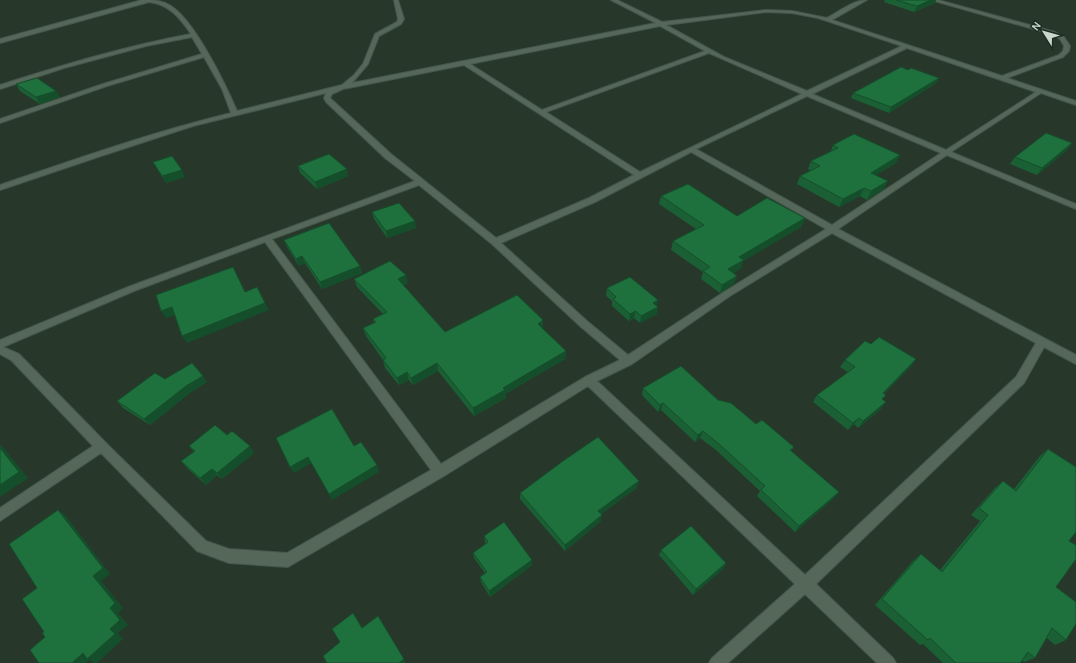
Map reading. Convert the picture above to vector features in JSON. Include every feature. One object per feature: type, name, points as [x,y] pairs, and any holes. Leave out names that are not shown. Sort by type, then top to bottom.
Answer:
[{"type":"street","points":[[142,0],[162,2],[179,13],[194,35],[225,89],[235,114]]},
{"type":"street","points":[[0,41],[150,0]]},
{"type":"street","points":[[396,0],[401,19],[399,23],[377,35],[373,51],[364,66],[352,81],[329,94],[327,98],[328,101],[367,137],[494,242],[540,282],[584,324],[628,361]]},
{"type":"street","points":[[613,0],[661,24],[722,58],[1076,207]]},
{"type":"street","points":[[828,20],[851,6],[865,0]]},
{"type":"street","points":[[933,0],[1053,33],[1066,42],[1068,48],[1061,56],[1002,78]]},
{"type":"street","points":[[0,188],[95,155],[235,114],[340,88],[661,24],[766,12],[792,12],[828,20],[1076,103]]},
{"type":"street","points":[[0,87],[62,67],[145,44],[194,35]]},
{"type":"street","points":[[494,242],[592,200],[691,149],[907,46]]},
{"type":"street","points":[[541,112],[710,52]]},
{"type":"street","points":[[0,121],[105,84],[206,55]]},
{"type":"street","points":[[465,63],[639,176]]},
{"type":"street","points":[[0,350],[15,357],[202,546],[228,556],[288,560],[440,472],[589,380],[628,361],[727,294],[832,228],[1041,91]]},
{"type":"street","points":[[691,149],[832,228],[1076,360]]},
{"type":"street","points":[[0,344],[131,289],[420,182]]},
{"type":"street","points":[[267,238],[440,472]]},
{"type":"street","points":[[717,663],[806,584],[1020,380],[1042,342]]},
{"type":"street","points":[[589,380],[609,397],[888,663]]},
{"type":"street","points":[[0,514],[102,446]]},
{"type":"building","points":[[896,0],[931,0],[917,6]]},
{"type":"building","points":[[901,67],[908,70],[911,68],[939,78],[891,107],[853,93]]},
{"type":"building","points":[[37,78],[56,91],[36,97],[16,84]]},
{"type":"building","points":[[1046,133],[1072,143],[1042,168],[1015,157]]},
{"type":"building","points":[[854,134],[900,155],[871,173],[888,181],[871,191],[864,188],[843,199],[800,176],[820,166],[811,161],[838,148],[833,145]]},
{"type":"building","points":[[329,154],[347,169],[315,182],[298,166]]},
{"type":"building","points":[[172,156],[182,170],[162,176],[153,162]]},
{"type":"building","points":[[688,184],[737,216],[767,198],[805,218],[739,257],[744,260],[728,269],[737,276],[722,285],[703,271],[710,267],[673,241],[704,225],[661,196]]},
{"type":"building","points":[[399,203],[415,221],[386,231],[372,212]]},
{"type":"building","points":[[329,223],[360,266],[320,282],[302,256],[296,259],[284,240]]},
{"type":"building","points":[[390,261],[406,275],[398,279],[445,332],[517,295],[543,320],[538,324],[566,351],[503,388],[505,390],[473,408],[437,363],[411,378],[407,372],[397,378],[383,360],[386,358],[363,328],[376,322],[373,319],[387,312],[354,279]]},
{"type":"building","points":[[233,267],[245,292],[257,287],[265,303],[182,336],[172,307],[161,311],[156,295]]},
{"type":"building","points":[[630,277],[658,300],[653,303],[658,307],[641,316],[636,311],[630,314],[613,299],[616,297],[607,288]]},
{"type":"building","points":[[879,337],[916,359],[883,393],[886,395],[882,399],[886,402],[863,421],[859,418],[853,423],[817,395],[855,367],[845,360],[865,341],[871,344]]},
{"type":"building","points":[[192,363],[203,376],[186,386],[144,419],[117,401],[155,373],[165,379]]},
{"type":"building","points":[[681,366],[718,400],[731,403],[756,424],[762,420],[794,447],[790,450],[839,492],[799,526],[761,490],[765,486],[719,444],[703,431],[698,435],[663,403],[660,405],[643,388]]},
{"type":"building","points":[[332,409],[354,446],[361,442],[377,465],[329,494],[308,457],[290,467],[276,438]]},
{"type":"building","points":[[215,425],[227,435],[232,431],[250,446],[217,473],[212,469],[200,478],[181,461],[195,451],[189,446]]},
{"type":"building","points":[[598,437],[639,481],[598,511],[602,515],[565,545],[520,493]]},
{"type":"building","points":[[0,448],[19,472],[0,485]]},
{"type":"building","points":[[1048,449],[1076,467],[1076,532],[1069,541],[1076,545],[1076,559],[1056,587],[1076,602],[1076,624],[1066,640],[1052,628],[1035,658],[1028,652],[1020,663],[956,663],[930,638],[928,640],[882,599],[921,554],[942,572],[988,515],[979,508],[1003,481],[1016,491]]},
{"type":"building","points":[[58,510],[103,568],[93,576],[115,603],[110,608],[120,620],[110,629],[115,634],[87,659],[83,653],[72,663],[39,663],[30,650],[45,637],[42,633],[44,632],[22,599],[37,588],[9,544]]},
{"type":"building","points":[[504,522],[532,560],[489,591],[480,577],[487,572],[473,553],[488,542],[484,536]]},
{"type":"building","points":[[691,526],[726,563],[696,589],[661,550]]},
{"type":"building","points":[[353,613],[362,628],[378,616],[404,659],[399,663],[327,663],[323,656],[340,642],[332,629]]}]
